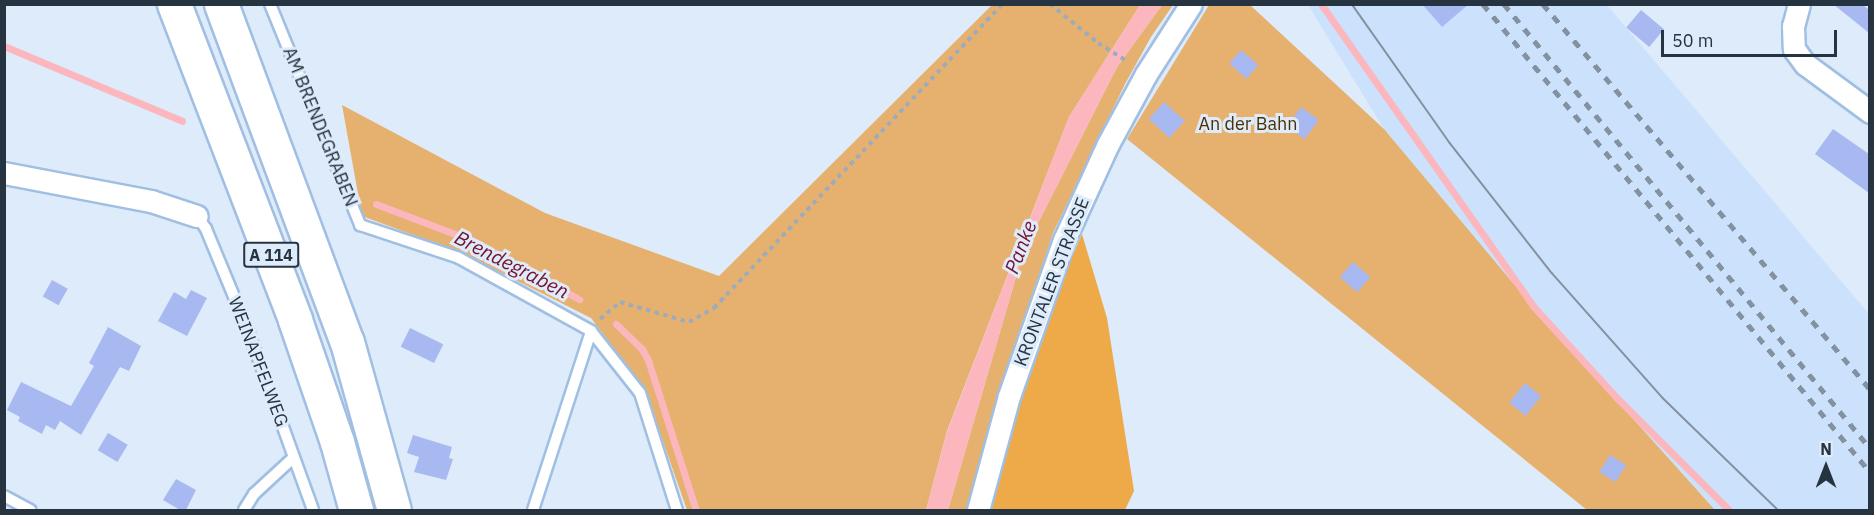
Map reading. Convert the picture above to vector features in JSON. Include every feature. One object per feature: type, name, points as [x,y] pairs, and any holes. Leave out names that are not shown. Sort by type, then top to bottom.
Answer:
[{"type":"highway","name":"A 114","points":[[174,4],[296,321],[337,442],[356,510]]},
{"type":"highway","name":"A 114","points":[[221,4],[347,342],[394,510]]},
{"type":"street","name":"KRONTALER STRASSE","points":[[978,510],[1010,396],[1064,240],[1108,144],[1146,74],[1191,4]]},
{"type":"street","points":[[1799,4],[1793,27],[1794,49],[1805,64],[1869,112]]},
{"type":"street","points":[[4,173],[151,201],[197,216]]},
{"type":"lane","name":"AM BRENDEGRABEN","points":[[270,4],[360,225],[459,258],[591,331],[640,393],[677,510]]},
{"type":"lane","name":"WEINAPFELWEG","points":[[197,216],[206,229],[249,333],[313,510]]},
{"type":"lane","points":[[533,510],[591,331]]},
{"type":"lane","points":[[244,510],[254,494],[294,457]]},
{"type":"lane","points":[[4,496],[30,510]]},
{"type":"path","points":[[591,331],[597,321],[620,302],[689,322],[714,308],[1002,4]]},
{"type":"path","points":[[1050,4],[1098,43],[1129,63]]},
{"type":"shaded area","points":[[1308,5],[1607,5],[1869,314],[1869,510],[1715,510],[1539,314],[1384,129]]},
{"type":"shaded area","points":[[1082,234],[1107,318],[1134,491],[1125,510],[988,510],[1046,317]]},
{"type":"green space","points":[[992,5],[1140,5],[1069,117],[947,431],[926,510],[687,510],[645,390],[591,318],[462,253],[362,216],[342,105],[545,213],[719,276]]},
{"type":"green space","points":[[1162,5],[1173,5],[1151,37],[1125,84],[1053,233],[1000,394],[967,510],[948,510],[1023,253],[1117,67]]},
{"type":"green space","name":"An der Bahn","points":[[1209,5],[1250,5],[1384,129],[1539,314],[1715,510],[1587,510],[1127,139]]},
{"type":"water","name":"Panke","points":[[1140,5],[1162,5],[1117,67],[1023,253],[948,510],[926,510],[947,432],[1069,117]]},
{"type":"building","points":[[1422,4],[1469,4],[1442,27]]},
{"type":"building","points":[[1833,4],[1862,4],[1869,10],[1869,33]]},
{"type":"building","points":[[1641,10],[1664,29],[1649,47],[1626,28]]},
{"type":"building","points":[[1241,50],[1258,65],[1247,79],[1229,64]]},
{"type":"building","points":[[1164,102],[1185,121],[1169,138],[1149,119]]},
{"type":"building","points":[[1301,107],[1319,120],[1305,139],[1287,126]]},
{"type":"building","points":[[1833,129],[1869,154],[1869,193],[1815,154]]},
{"type":"building","points":[[1353,262],[1370,277],[1357,292],[1340,277]]},
{"type":"building","points":[[52,280],[68,289],[59,305],[43,297]]},
{"type":"building","points":[[191,290],[207,298],[187,336],[158,321],[174,292],[186,299]]},
{"type":"building","points":[[108,327],[141,346],[129,371],[120,367],[81,435],[60,421],[55,430],[46,425],[42,434],[18,421],[20,417],[7,410],[21,382],[71,406],[94,366],[89,363]]},
{"type":"building","points":[[410,328],[443,344],[434,363],[401,347]]},
{"type":"building","points":[[1525,383],[1541,396],[1526,416],[1509,402]]},
{"type":"building","points":[[108,433],[128,445],[117,462],[98,450]]},
{"type":"building","points":[[413,435],[452,447],[449,458],[453,459],[446,480],[414,472],[419,457],[407,453]]},
{"type":"building","points":[[1610,455],[1626,465],[1616,482],[1599,472]]},
{"type":"building","points":[[176,479],[196,490],[186,510],[180,510],[163,500]]},
{"type":"waterway","points":[[1321,4],[1533,306],[1617,398],[1729,510]]},
{"type":"waterway","name":"Brendegraben","points":[[4,46],[182,121]]},
{"type":"waterway","name":"Brendegraben","points":[[376,204],[476,242],[579,299]]},
{"type":"waterway","name":"Brendegraben","points":[[616,324],[642,349],[648,360],[696,510]]},
{"type":"tram line","points":[[1352,4],[1450,143],[1552,273],[1663,398],[1778,510]]},
{"type":"railway","points":[[1483,4],[1870,472]]},
{"type":"railway","points":[[1504,4],[1870,448]]},
{"type":"railway","points":[[1543,4],[1870,389]]}]
